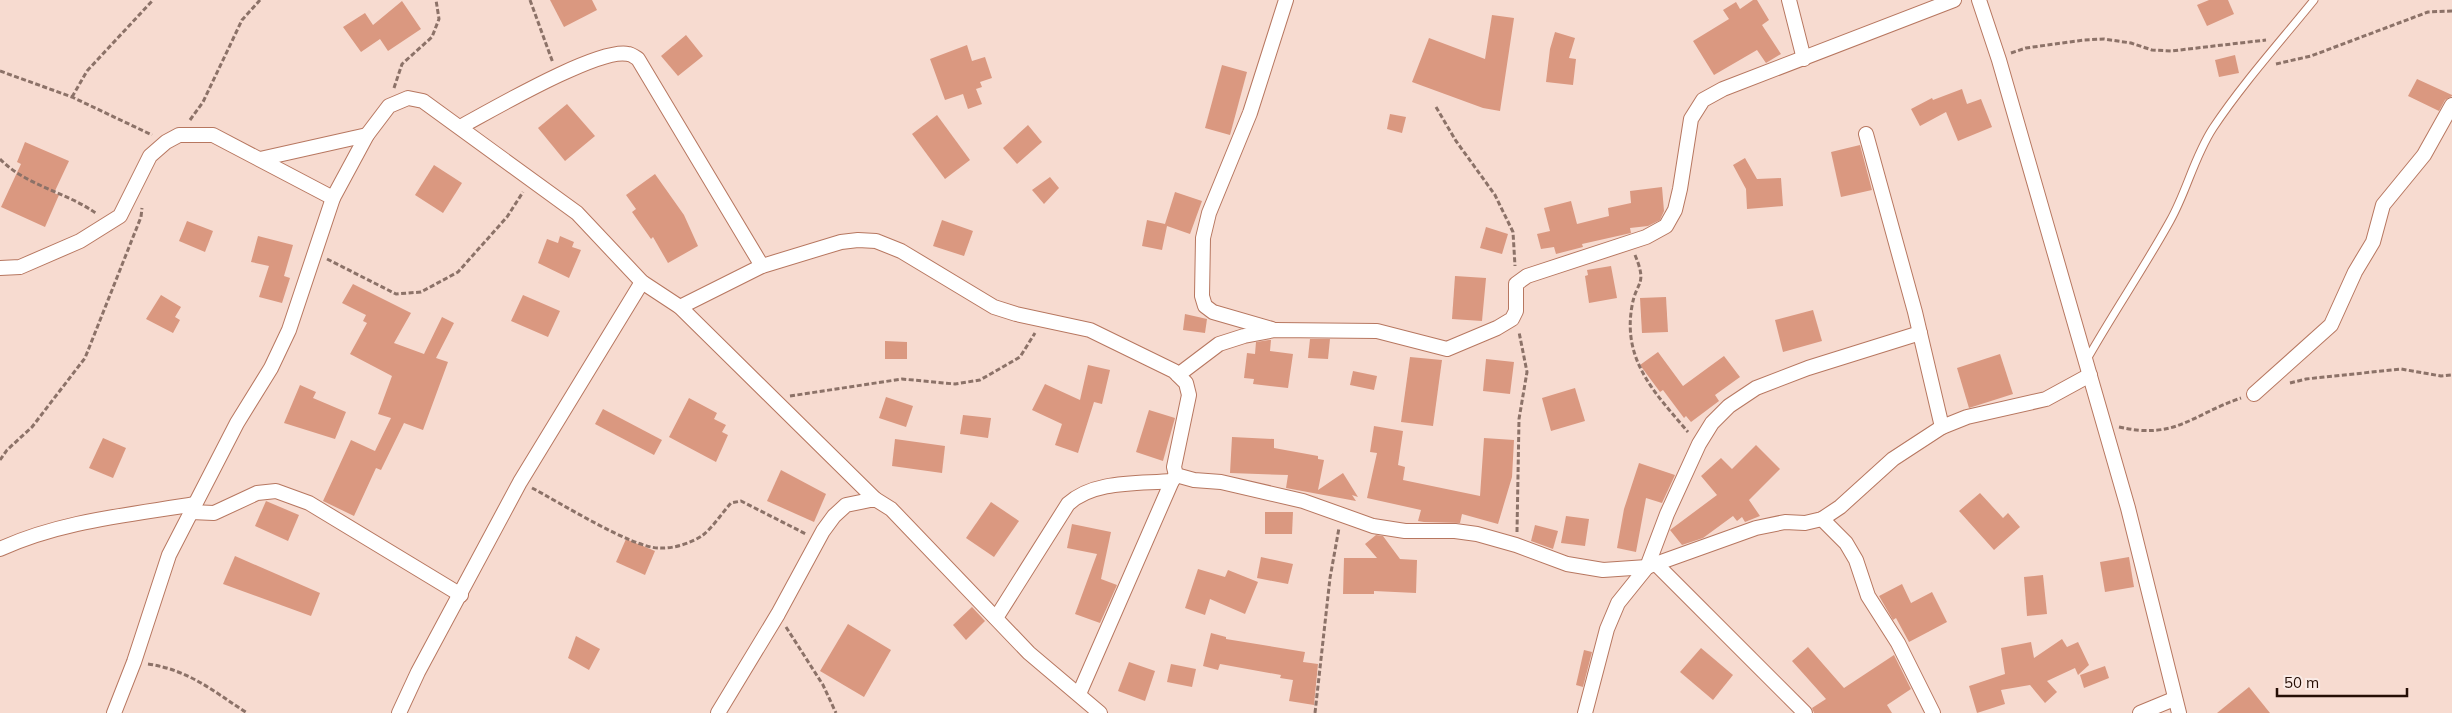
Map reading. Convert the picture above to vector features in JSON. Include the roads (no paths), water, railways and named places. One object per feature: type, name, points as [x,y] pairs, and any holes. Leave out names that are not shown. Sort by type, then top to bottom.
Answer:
[{"type":"street","points":[[1275,330],[1213,312],[1206,306],[1202,296],[1203,238],[1210,213],[1250,113],[1286,0]]},
{"type":"street","points":[[1790,0],[1804,59]]},
{"type":"street","points":[[1178,375],[1219,344],[1244,336],[1275,330],[1377,331],[1447,349],[1497,328],[1512,319],[1516,312],[1516,284],[1537,272],[1646,237],[1666,226],[1675,210],[1691,119],[1703,100],[1723,89],[1954,0]]},
{"type":"street","points":[[1979,0],[1999,60],[2128,508],[2179,713]]},
{"type":"street","points":[[460,127],[558,76],[605,56],[628,53],[638,59],[762,266]]},
{"type":"street","points":[[114,713],[134,662],[169,555],[236,424],[271,368],[289,330],[333,198],[367,135],[389,106],[408,98],[423,101],[577,213],[642,282],[680,307],[875,499],[892,509],[1028,653],[1100,713]]},
{"type":"street","points":[[2254,394],[2331,325],[2355,272],[2373,242],[2383,205],[2424,156],[2452,105]]},
{"type":"street","points":[[1866,134],[1920,334],[1942,427]]},
{"type":"street","points":[[0,268],[20,267],[72,244],[120,216],[150,156],[166,142],[179,135],[213,135],[333,198]]},
{"type":"street","points":[[260,158],[367,135]]},
{"type":"street","points":[[680,307],[762,266],[841,242],[858,240],[876,241],[900,251],[994,307],[1016,314],[1090,330],[1136,351],[1178,375],[1186,383],[1189,395],[1174,466],[1174,478],[1079,694]]},
{"type":"street","points":[[399,713],[418,672],[520,482],[642,282]]},
{"type":"street","points":[[1585,713],[1607,629],[1618,602],[1652,566],[1667,514],[1699,444],[1712,423],[1729,406],[1756,388],[1808,368],[1920,334]]},
{"type":"street","points":[[996,618],[1068,504],[1078,494],[1090,490],[1174,478],[1220,482],[1303,501],[1373,526],[1405,531],[1455,531],[1477,534],[1516,545],[1567,564],[1603,570],[1652,566],[1756,528],[1785,522],[1805,523],[1822,519],[1840,507],[1893,459],[1942,427],[1967,418],[2046,399],[2090,375]]},
{"type":"street","points":[[0,549],[18,540],[84,522],[193,508],[214,513],[257,493],[276,491],[309,503],[461,594]]},
{"type":"street","points":[[718,713],[778,614],[818,539],[834,516],[846,505],[875,499]]},
{"type":"street","points":[[1822,519],[1846,543],[1856,560],[1868,596],[1898,643],[1933,713]]},
{"type":"street","points":[[1652,566],[1805,713]]},
{"type":"street","points":[[2140,713],[2174,699]]},
{"type":"lane","points":[[2086,361],[2108,321],[2170,222],[2182,198],[2201,148],[2258,68],[2314,0]]}]
